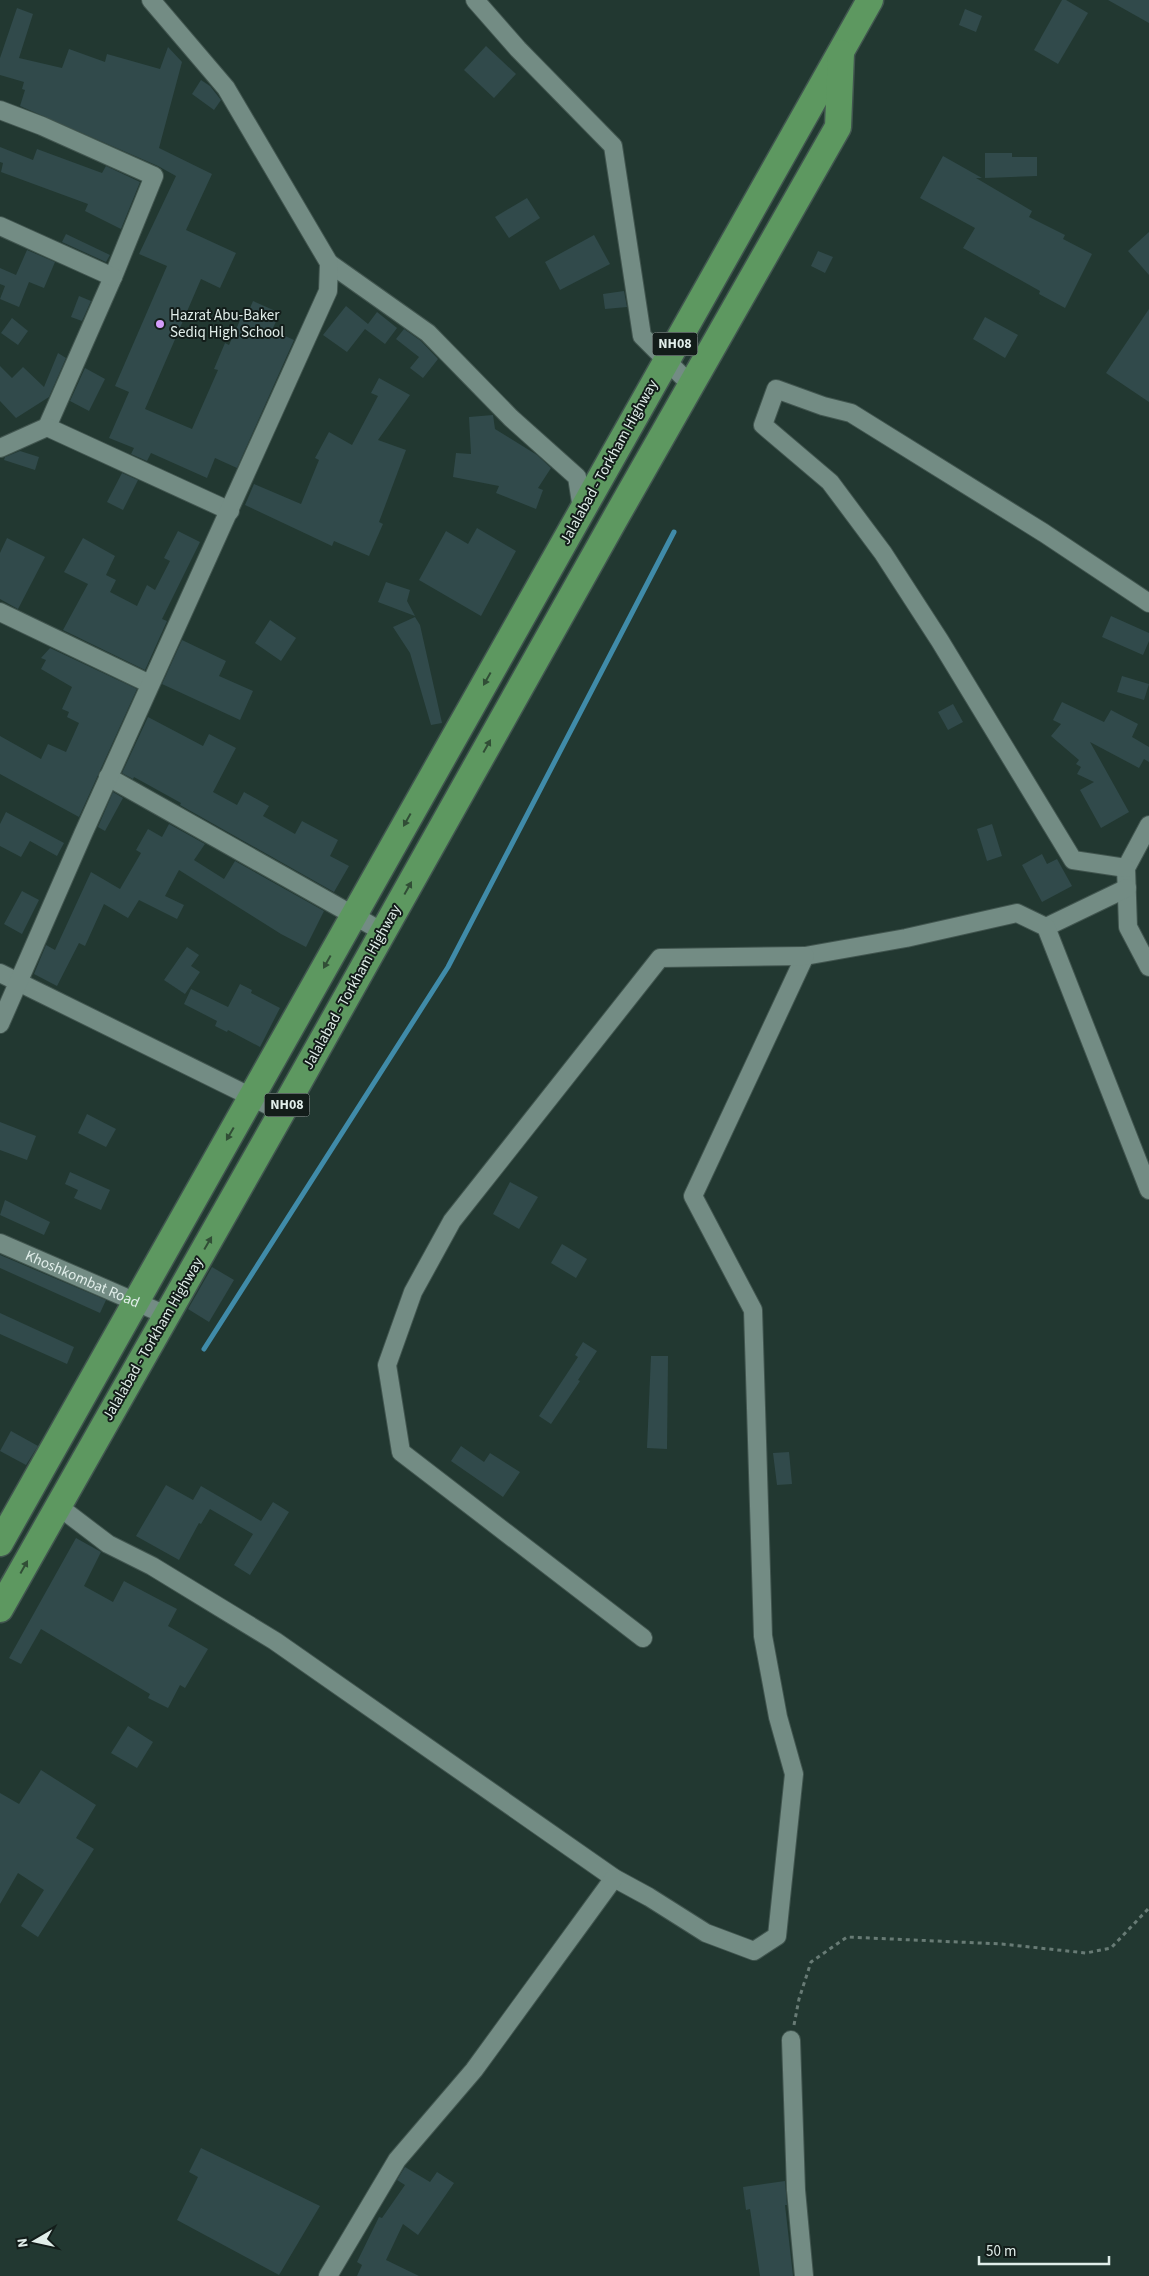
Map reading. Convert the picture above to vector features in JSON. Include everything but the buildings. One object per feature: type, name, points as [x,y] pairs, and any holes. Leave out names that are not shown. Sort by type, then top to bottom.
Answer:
[{"type":"highway","name":"Jalalabad - Torkham Highway","points":[[0,1543],[870,0]]},
{"type":"highway","name":"Jalalabad - Torkham Highway","points":[[0,1609],[282,1112],[666,427],[838,127],[841,52]]},
{"type":"highway","name":"Jalalabad - Torkham Highway","points":[[510,636],[570,599]]},
{"type":"street","points":[[150,0],[226,88],[329,263],[428,333],[511,418],[577,477],[582,509]]},
{"type":"street","points":[[475,0],[518,49],[613,146],[642,336],[691,385]]},
{"type":"street","points":[[0,110],[42,126],[154,176],[113,277],[47,426],[0,448]]},
{"type":"street","points":[[0,226],[113,277]]},
{"type":"street","points":[[0,1024],[108,777],[328,291],[329,263]]},
{"type":"street","points":[[1126,868],[1073,860],[940,641],[883,553],[830,482],[763,425],[776,389],[823,406],[851,413],[1044,533],[1149,603]]},
{"type":"street","points":[[47,426],[230,511]]},
{"type":"street","points":[[0,612],[150,684]]},
{"type":"street","points":[[108,777],[353,917],[383,932]]},
{"type":"street","points":[[1149,825],[1126,868],[1128,926],[1149,968]]},
{"type":"street","points":[[1046,927],[1127,888]]},
{"type":"street","points":[[643,1638],[401,1452],[387,1365],[413,1292],[452,1221],[660,958],[805,956],[906,938],[1017,913],[1046,927],[1149,1190]]},
{"type":"street","points":[[58,1506],[108,1544],[152,1566],[275,1641],[614,1878],[649,1897],[706,1934],[754,1951],[777,1936],[794,1774],[778,1717],[763,1636],[753,1310],[693,1196],[805,956]]},
{"type":"street","points":[[0,972],[282,1112]]},
{"type":"street","name":"Khoshkombat Road","points":[[0,1243],[166,1315]]},
{"type":"street","points":[[328,2276],[397,2160],[474,2070],[614,1878]]},
{"type":"street","points":[[791,2040],[796,2190],[804,2276]]},
{"type":"path","points":[[791,2040],[799,1999],[811,1962],[846,1937],[1002,1944],[1086,1952],[1111,1948],[1149,1908]]},
{"type":"waterway","points":[[204,1349],[448,967],[674,532]]},
{"type":"place","name":"Hazrat Abu-Baker Sediq High School","points":[[160,324]]}]
